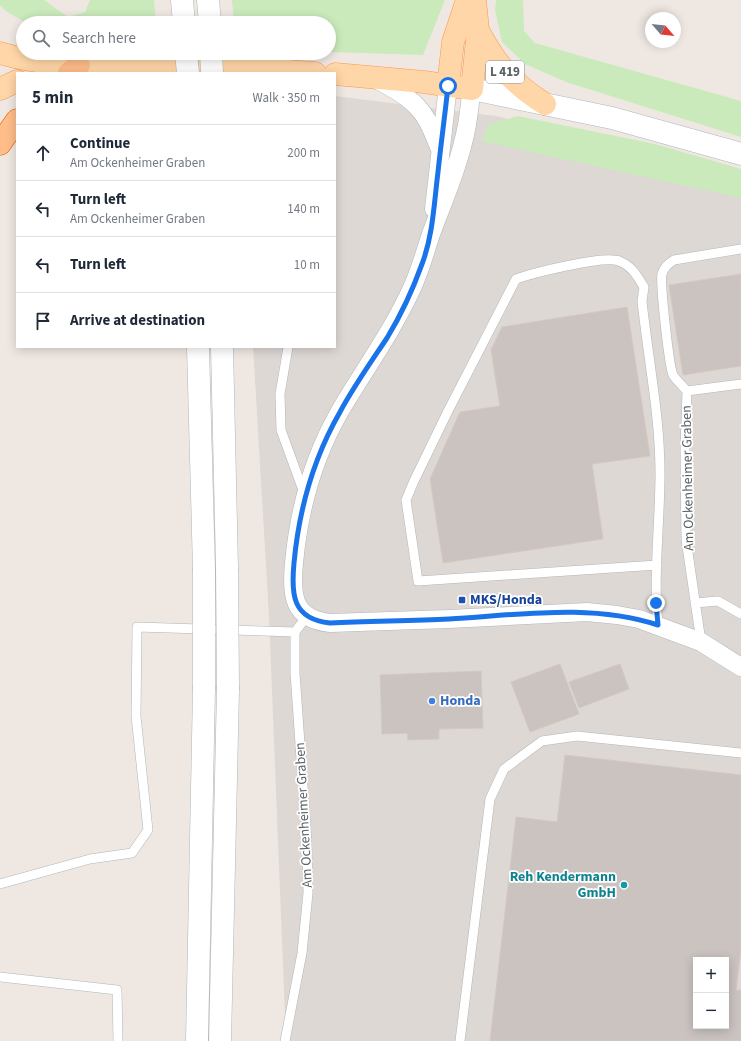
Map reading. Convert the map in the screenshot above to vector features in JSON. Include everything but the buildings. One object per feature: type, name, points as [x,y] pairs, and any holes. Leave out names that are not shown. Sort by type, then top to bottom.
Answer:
[{"type":"highway","points":[[0,144],[16,121]]},
{"type":"main road","points":[[448,86],[453,42],[467,0]]},
{"type":"main road","name":"L 419","points":[[472,89],[478,30],[475,0]]},
{"type":"main road","name":"L 419","points":[[478,30],[498,65],[528,93],[545,104]]},
{"type":"main road","points":[[0,53],[16,56]]},
{"type":"main road","points":[[32,60],[74,69]]},
{"type":"main road","points":[[187,60],[188,72]]},
{"type":"main road","points":[[211,60],[212,72]]},
{"type":"main road","points":[[54,72],[74,69],[160,65],[296,72]]},
{"type":"main road","name":"L 419","points":[[336,74],[472,89],[612,118],[741,154]]},
{"type":"main road","points":[[0,89],[16,81]]},
{"type":"main road","points":[[197,1041],[204,689],[204,569],[198,348]]},
{"type":"main road","points":[[220,1041],[228,689],[222,348]]},
{"type":"street","points":[[373,77],[408,99],[420,109],[428,120],[440,150]]},
{"type":"street","points":[[431,236],[448,86]]},
{"type":"street","points":[[472,89],[467,126],[457,164],[422,264],[388,336],[340,412],[321,449],[308,482],[296,543],[292,588],[295,601],[302,612],[314,620],[330,623],[587,612],[617,615],[658,625],[701,642],[741,667]]},
{"type":"lane","points":[[687,391],[672,374],[662,298],[661,281],[663,272],[668,264],[674,260],[741,249]]},
{"type":"lane","points":[[657,565],[418,582],[406,500],[434,439],[516,279],[537,272],[618,260],[633,269],[644,287],[642,301],[657,429],[660,473],[656,603],[658,625]]},
{"type":"lane","points":[[288,348],[280,394],[281,430],[305,496]]},
{"type":"lane","name":"Am Ockenheimer Graben","points":[[701,642],[686,539],[685,450],[687,391],[741,384]]},
{"type":"lane","points":[[695,603],[718,601],[741,614]]},
{"type":"lane","points":[[0,884],[90,859],[132,853],[148,830],[136,716],[137,627],[295,632],[308,616]]},
{"type":"lane","name":"Am Ockenheimer Graben","points":[[285,1041],[302,953],[308,893],[307,843],[295,673],[295,632]]},
{"type":"lane","points":[[460,1041],[490,799],[504,769],[542,741],[577,736],[741,753]]},
{"type":"lane","points":[[0,976],[117,990],[118,1041]]},
{"type":"shaded area","points":[[336,96],[496,116],[618,147],[741,182],[741,1041],[286,1041],[269,617],[253,348],[336,348]]},
{"type":"green space","points":[[0,0],[44,0],[67,16],[16,17],[0,5]]},
{"type":"green space","points":[[90,0],[154,0],[155,16],[71,16],[85,12]]},
{"type":"green space","points":[[232,0],[445,0],[423,55],[336,52],[336,16],[233,16]]},
{"type":"green space","points":[[496,0],[523,0],[524,31],[535,43],[741,101],[741,137],[566,82],[525,64],[502,42],[495,10]]},
{"type":"green space","points":[[518,116],[655,144],[741,169],[741,198],[481,141],[489,124]]},
{"type":"place","name":"MKS/Honda","points":[[462,600]]},
{"type":"place","name":"Honda","points":[[432,701]]},
{"type":"place","name":"Reh Kendermann GmbH","points":[[624,885]]},
{"type":"route","points":[[448,86],[431,236],[412,288],[388,336],[340,412],[321,449],[308,482],[296,543],[292,582],[295,601],[302,612],[314,620],[330,623],[587,612],[639,619],[658,625],[656,603]]}]
